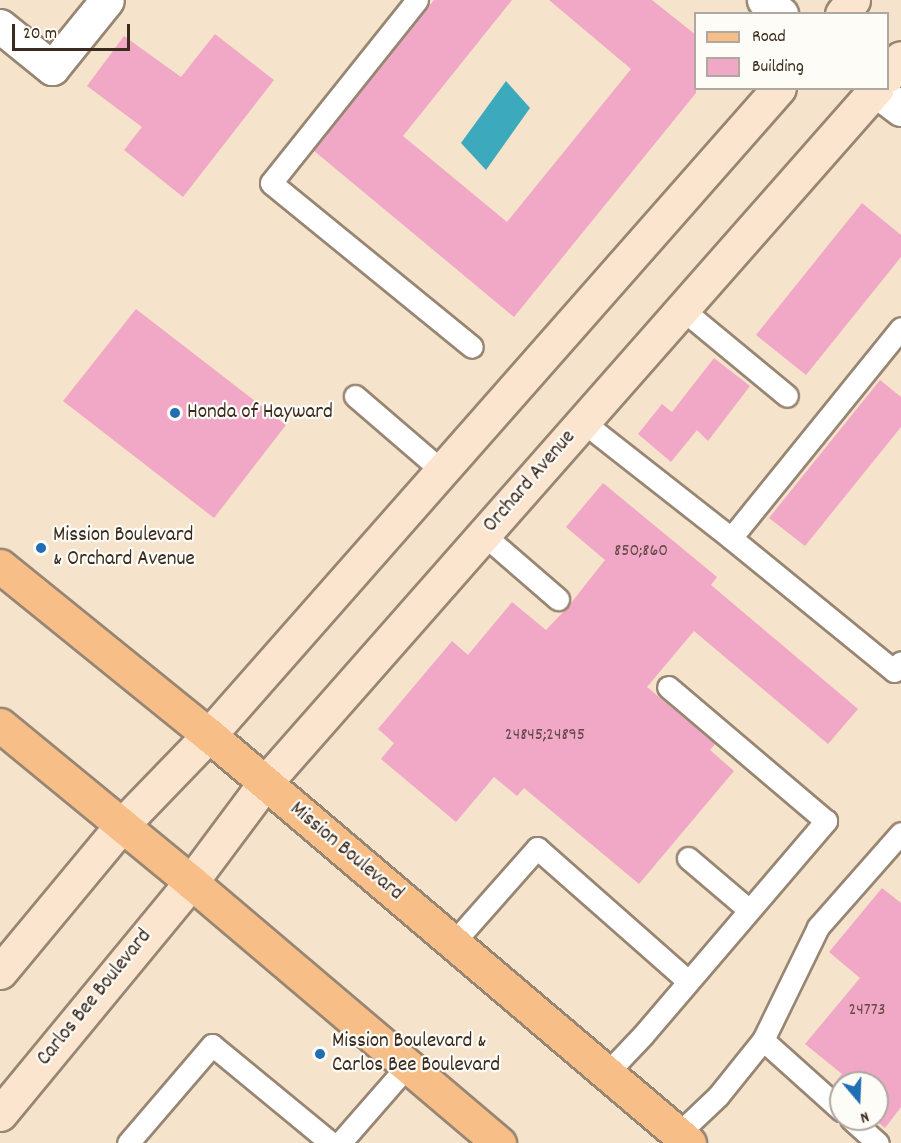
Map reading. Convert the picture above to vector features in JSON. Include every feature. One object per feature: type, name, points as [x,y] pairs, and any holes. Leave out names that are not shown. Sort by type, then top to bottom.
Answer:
[{"type":"main road","name":"Mission Boulevard","points":[[0,566],[209,735],[683,1138]]},
{"type":"main road","points":[[0,725],[191,882],[499,1143]]},
{"type":"street","points":[[0,26],[52,68],[107,0]]},
{"type":"street","points":[[764,0],[779,12]]},
{"type":"street","points":[[844,12],[853,0]]},
{"type":"street","name":"Orchard Avenue","points":[[889,79],[901,58]]},
{"type":"street","points":[[0,972],[121,826],[209,735],[776,90]]},
{"type":"street","name":"Orchard Avenue","points":[[191,882],[264,784],[682,309],[883,90]]},
{"type":"street","name":"Carlos Bee Boulevard","points":[[0,1114],[191,882]]},
{"type":"lane","points":[[417,0],[271,183],[472,346]]},
{"type":"lane","points":[[682,309],[787,396]]},
{"type":"lane","points":[[731,538],[901,328]]},
{"type":"lane","points":[[355,396],[441,470]]},
{"type":"lane","points":[[583,422],[731,538],[894,671],[901,662]]},
{"type":"lane","points":[[484,535],[558,599]]},
{"type":"lane","points":[[607,1073],[826,821],[668,687]]},
{"type":"lane","points":[[683,1138],[763,1040],[818,927],[901,833]]},
{"type":"lane","points":[[453,944],[537,849],[688,981]]},
{"type":"lane","points":[[688,858],[748,909]]},
{"type":"lane","points":[[763,1040],[829,1099]]},
{"type":"lane","points":[[128,1143],[212,1045],[332,1143]]},
{"type":"lane","points":[[340,1143],[408,1065]]},
{"type":"lane","points":[[864,1131],[878,1143]]},
{"type":"water","points":[[506,81],[530,108],[486,170],[461,143]]},
{"type":"building","points":[[434,0],[512,0],[403,136],[507,222],[631,69],[549,0],[652,0],[694,33],[694,90],[696,93],[514,317],[313,150]]},
{"type":"building","points":[[215,34],[274,80],[183,197],[124,150],[142,127],[87,86],[124,36],[181,77]]},
{"type":"building","points":[[862,203],[901,235],[901,257],[806,375],[756,335]]},
{"type":"building","name":"Honda of Hayward","points":[[136,309],[286,425],[214,518],[63,401]]},
{"type":"building","points":[[714,358],[750,386],[708,441],[697,430],[671,462],[638,434],[662,404],[672,412]]},
{"type":"building","points":[[880,380],[901,397],[901,427],[805,546],[769,518]]},
{"type":"building","points":[[603,483],[717,577],[711,585],[858,709],[828,744],[694,631],[647,687],[715,744],[710,750],[734,771],[639,884],[524,788],[517,796],[494,777],[456,822],[381,759],[394,743],[378,729],[452,641],[468,655],[512,602],[546,630],[567,608],[605,560],[566,527]]},
{"type":"building","points":[[882,888],[901,903],[901,1107],[889,1123],[889,1071],[838,1071],[805,1044],[860,978],[829,952]]},
{"type":"place","name":"Honda of Hayward","points":[[175,413]]},
{"type":"place","name":"Mission Boulevard & Orchard Avenue","points":[[41,548]]},
{"type":"place","name":"Mission Boulevard & Carlos Bee Boulevard","points":[[320,1054]]}]
